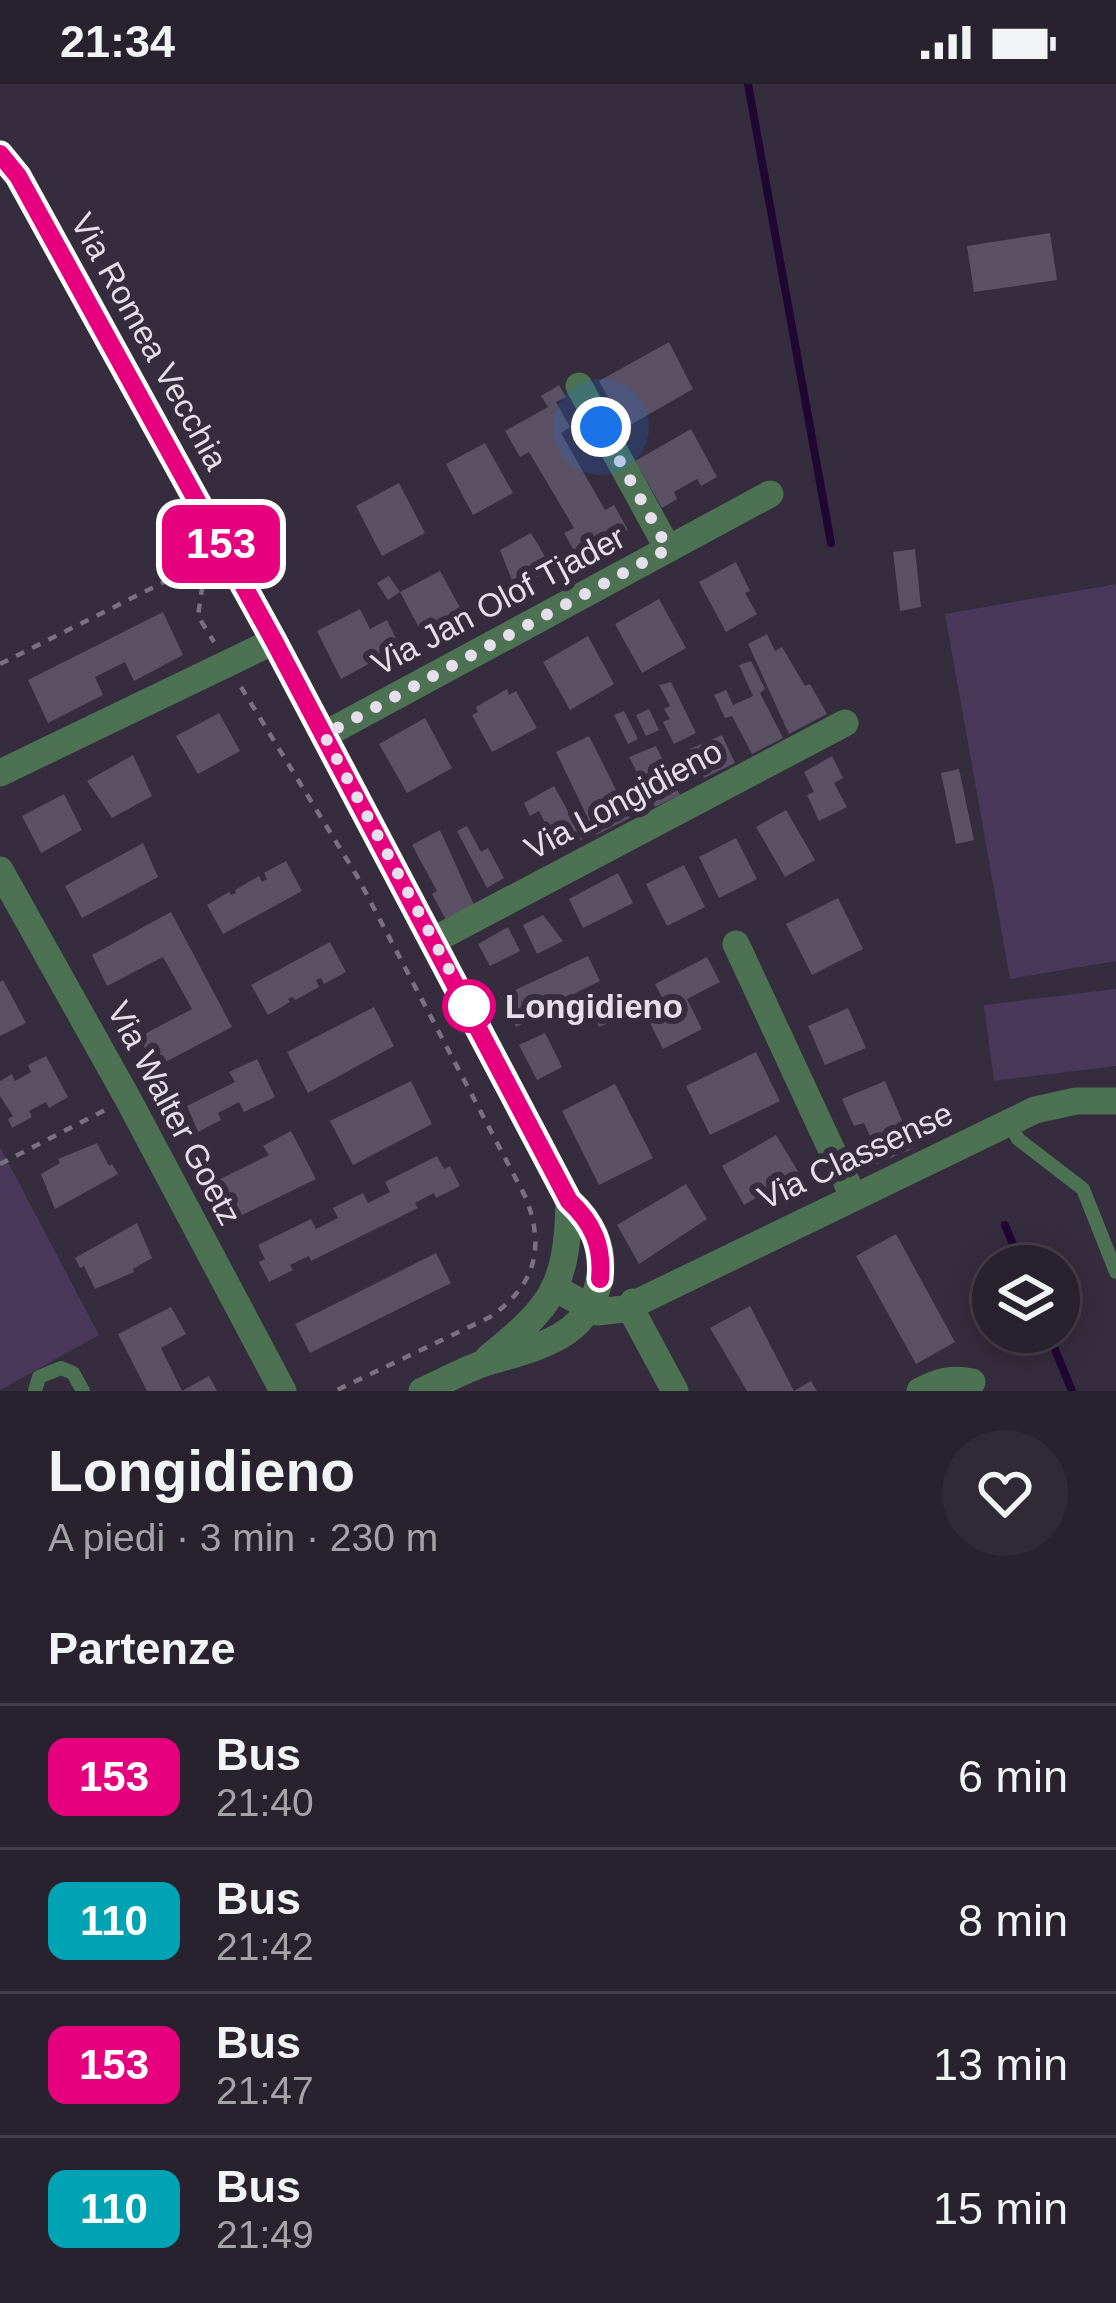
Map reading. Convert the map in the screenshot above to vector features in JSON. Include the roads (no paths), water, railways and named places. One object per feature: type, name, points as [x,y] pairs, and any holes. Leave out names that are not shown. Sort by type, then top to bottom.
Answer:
[{"type":"street","name":"Via Romea Vecchia","points":[[0,154],[29,197],[274,641],[569,1201],[585,1216],[598,1243],[600,1279]]},
{"type":"street","points":[[579,386],[668,549]]},
{"type":"street","name":"Via Jan Olof Tjader","points":[[324,735],[770,494]]},
{"type":"street","points":[[0,773],[274,641]]},
{"type":"street","name":"Via Longidieno","points":[[434,940],[845,723]]},
{"type":"street","name":"Via Walter Goetz","points":[[0,870],[283,1391]]},
{"type":"street","points":[[736,944],[853,1196]]},
{"type":"street","name":"Via Classense","points":[[590,1308],[607,1314],[1055,1103],[1116,1101]]},
{"type":"street","points":[[479,1365],[529,1325],[560,1279],[569,1201]]},
{"type":"street","points":[[560,1279],[600,1279],[633,1302],[634,1315],[675,1391]]},
{"type":"street","points":[[560,1279],[590,1308]]},
{"type":"street","points":[[422,1391],[572,1332],[590,1308],[600,1279]]},
{"type":"street","points":[[920,1391],[956,1378],[972,1382]]},
{"type":"lane","points":[[1009,1122],[1018,1139],[1083,1189],[1116,1272]]},
{"type":"lane","points":[[35,1391],[39,1377],[61,1368],[73,1373],[83,1391]]},
{"type":"waterway","points":[[748,84],[831,543]]},
{"type":"waterway","points":[[1005,1225],[1013,1245]]},
{"type":"waterway","points":[[1057,1353],[1072,1391]]},
{"type":"place","name":"Longidieno","points":[[469,1006]]}]
